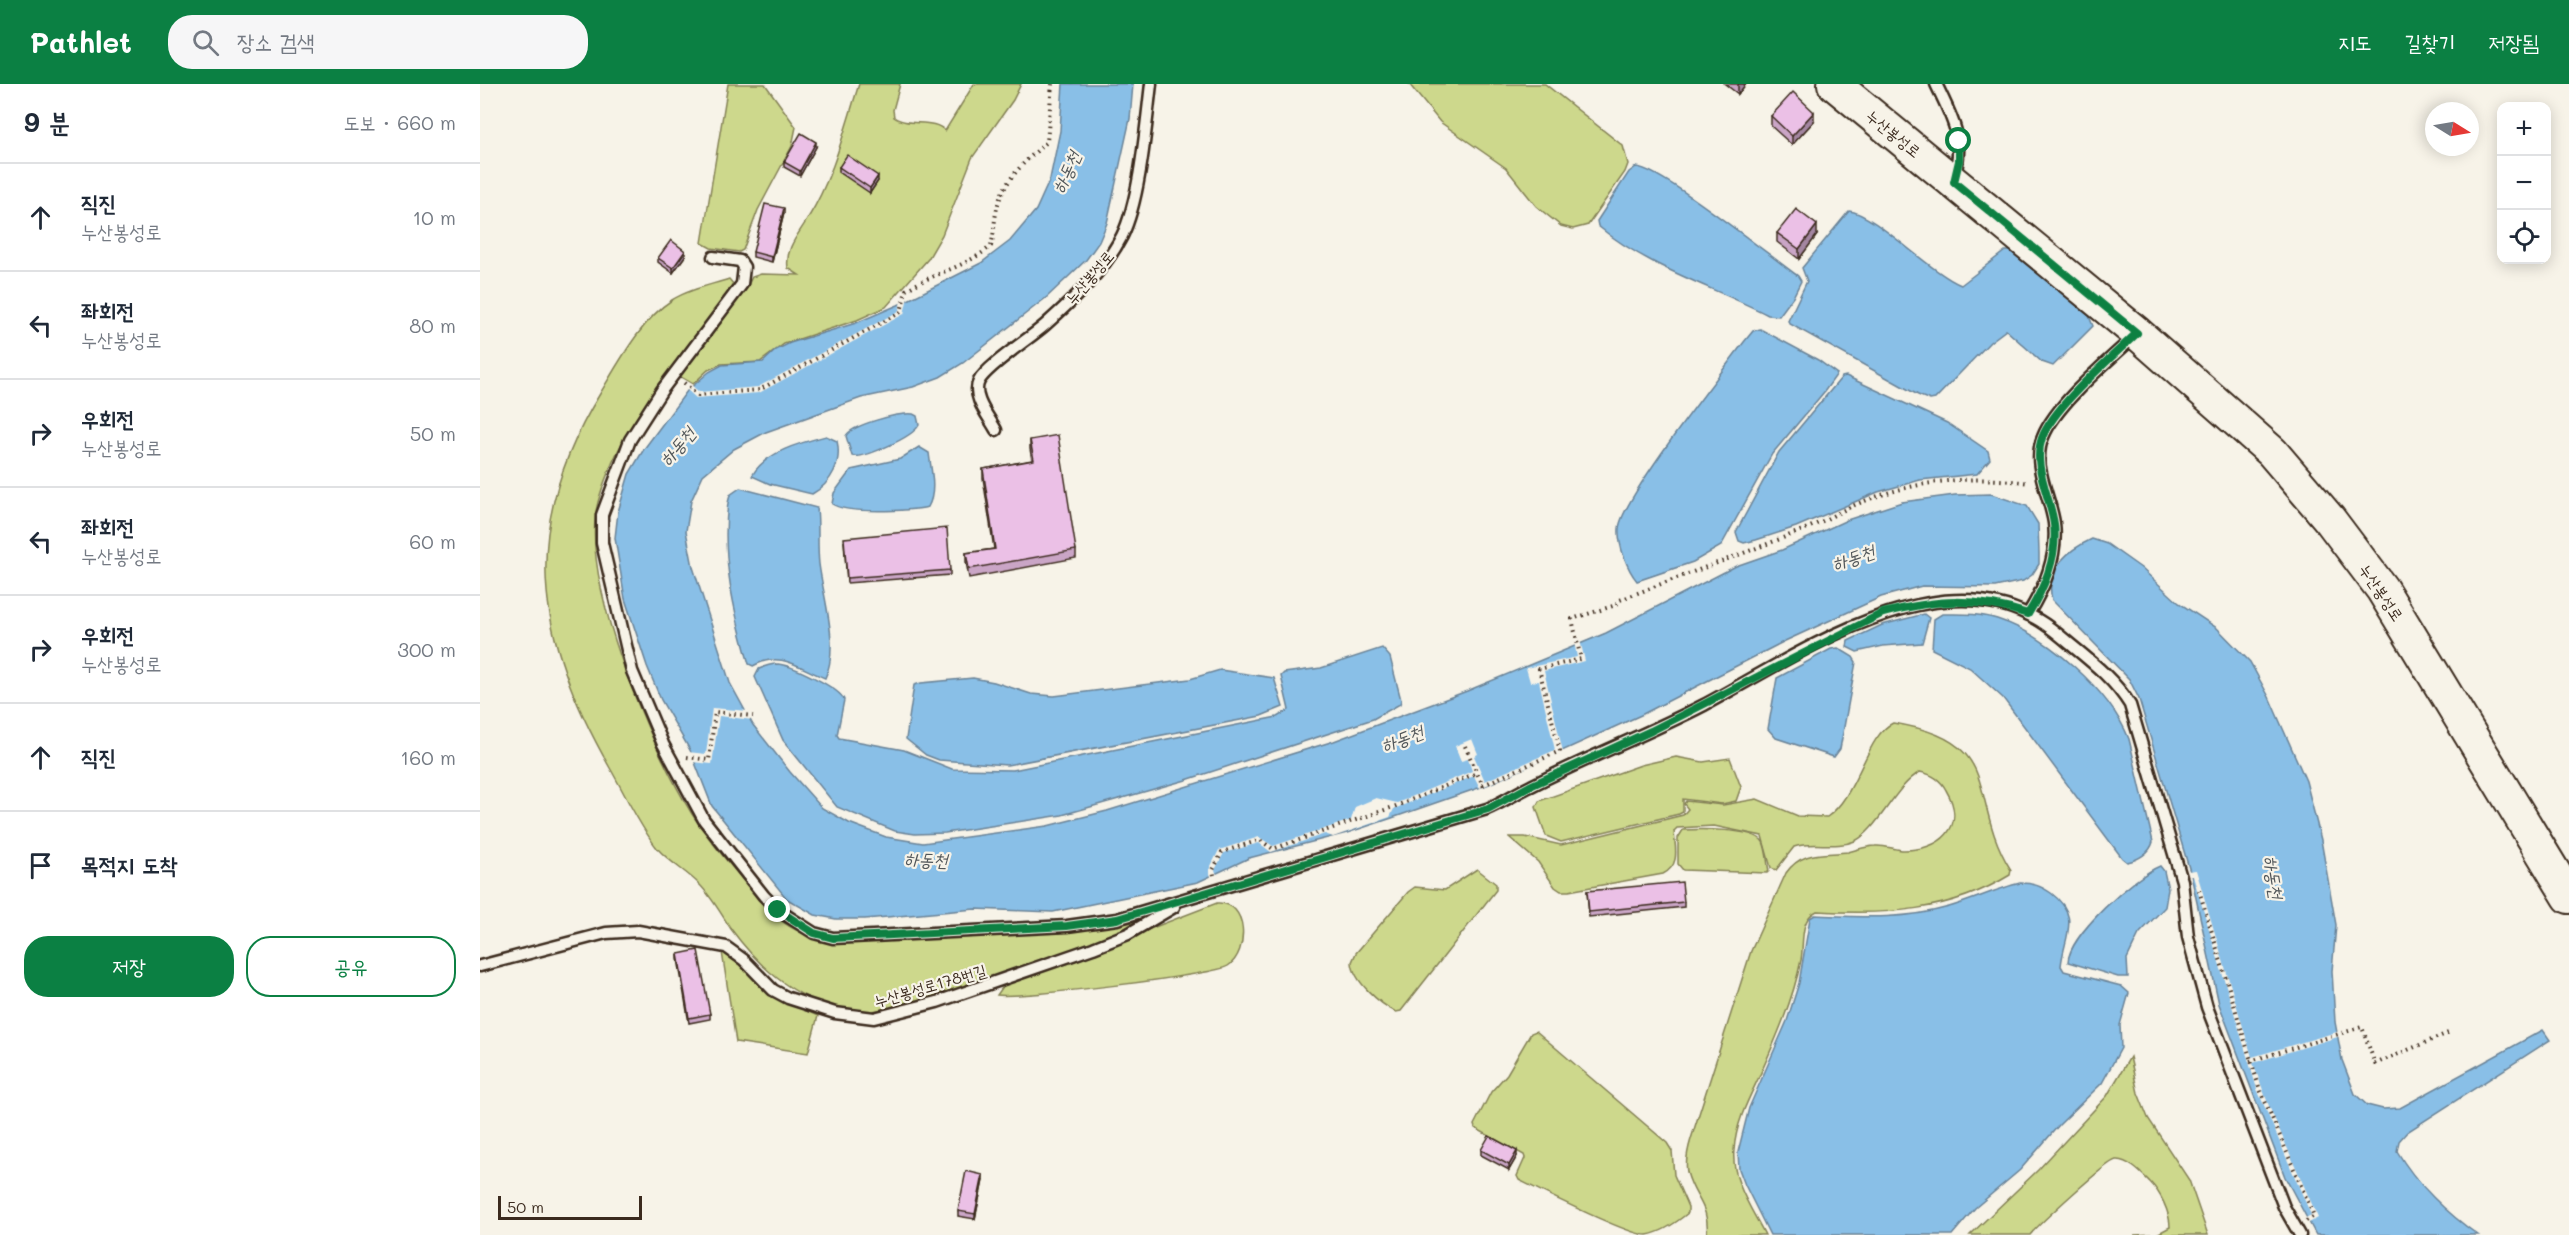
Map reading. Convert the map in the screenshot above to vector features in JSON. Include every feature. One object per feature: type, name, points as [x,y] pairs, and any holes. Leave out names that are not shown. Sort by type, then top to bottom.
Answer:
[{"type":"street","name":"누산봉성로","points":[[1834,84],[2137,333],[2272,452],[2330,520],[2382,589],[2569,897]]},
{"type":"lane","name":"누산봉성로","points":[[996,430],[977,395],[978,384],[984,373],[1024,344],[1079,294],[1122,236],[1132,205],[1145,137],[1151,84]]},
{"type":"lane","points":[[1936,84],[1956,127],[1959,141],[1959,161],[1954,182]]},
{"type":"lane","points":[[713,257],[740,261],[744,267],[742,284],[662,390],[630,440],[609,492],[601,522],[602,543],[632,671],[668,755],[704,820],[764,896],[796,923],[814,933],[833,938],[1067,926],[1117,919],[1183,901],[1488,809],[1530,786],[1661,726],[1883,613],[1925,603],[1972,601],[2028,614],[2056,632],[2112,681],[2130,705],[2182,881],[2188,937],[2207,1007],[2284,1207],[2300,1235]]},
{"type":"lane","points":[[2028,614],[2045,582],[2054,545],[2054,522],[2043,485],[2039,451],[2049,425],[2102,366],[2137,333]]},
{"type":"lane","name":"누산봉성로178번길","points":[[480,966],[606,933],[638,931],[726,947],[744,960],[773,990],[788,998],[835,1013],[874,1018],[937,1002],[1093,948],[1128,934],[1183,901]]},
{"type":"path","points":[[685,383],[698,395],[759,390],[901,312],[906,290],[921,280],[982,254],[991,246],[996,212],[1009,182],[1019,167],[1047,142],[1052,84]]},
{"type":"path","points":[[1465,746],[1483,785],[1560,751],[1539,669],[1581,659],[1572,619],[1616,605],[1620,600],[1711,563],[1803,530],[1863,502],[1891,492],[1925,483],[1961,478],[2001,479],[2043,485]]},
{"type":"path","points":[[668,755],[709,760],[715,712],[753,716]]},
{"type":"path","points":[[1220,890],[1212,870],[1222,852],[1260,840],[1273,849],[1396,806],[1477,772]]},
{"type":"path","points":[[2197,882],[2250,1061],[2266,1105],[2314,1216],[2302,1223]]},
{"type":"path","points":[[2250,1061],[2362,1027],[2375,1064],[2448,1034]]},
{"type":"green space","points":[[728,84],[765,84],[796,127],[792,146],[758,210],[743,250],[739,252],[711,248],[702,243]]},
{"type":"green space","points":[[859,84],[900,84],[893,110],[894,117],[906,122],[928,123],[945,131],[974,84],[1021,84],[1013,100],[972,158],[942,235],[928,259],[886,307],[857,320],[784,344],[760,362],[721,364],[708,370],[693,384],[679,376],[746,289],[752,277],[761,274],[799,275],[788,268],[789,254],[825,186]]},
{"type":"green space","points":[[1409,84],[1545,84],[1623,146],[1628,164],[1625,172],[1588,225],[1573,229],[1561,226],[1536,206],[1506,168],[1440,122]]},
{"type":"green space","points":[[729,279],[734,285],[657,388],[623,442],[598,502],[595,535],[598,574],[622,662],[657,748],[692,814],[727,861],[773,914],[795,930],[820,940],[840,944],[1069,930],[1143,921],[1131,929],[998,978],[944,995],[878,1010],[855,1011],[835,1007],[817,1002],[784,984],[756,959],[731,929],[704,889],[657,848],[644,829],[585,719],[565,673],[552,627],[546,581],[548,535],[557,489],[574,442],[632,342],[651,318],[672,300],[693,290]]},
{"type":"green space","points":[[1893,723],[1929,731],[1953,743],[1969,758],[1978,776],[1997,843],[2011,870],[2010,875],[1964,897],[1940,904],[1892,911],[1817,911],[1811,915],[1803,932],[1801,960],[1789,1005],[1743,1112],[1735,1140],[1734,1161],[1739,1183],[1765,1235],[1707,1235],[1704,1209],[1687,1172],[1688,1151],[1751,951],[1786,873],[1799,860],[1814,855],[1848,852],[1872,846],[1902,850],[1916,849],[1938,841],[1952,826],[1954,815],[1946,790],[1935,778],[1920,772],[1903,787],[1871,828],[1855,841],[1794,847],[1776,870],[1771,868],[1762,836],[1714,826],[1677,828],[1674,831],[1675,861],[1663,874],[1561,891],[1555,887],[1538,862],[1509,837],[1525,837],[1561,845],[1683,815],[1688,809],[1684,804],[1686,801],[1723,805],[1757,799],[1798,816],[1827,817],[1847,795],[1876,740]]},
{"type":"green space","points":[[1676,757],[1703,762],[1730,758],[1741,787],[1736,801],[1722,804],[1683,799],[1683,812],[1679,814],[1561,842],[1546,836],[1536,807],[1539,801],[1641,765]]},
{"type":"green space","points":[[1683,830],[1725,830],[1758,837],[1764,845],[1769,871],[1767,873],[1683,870],[1678,864],[1678,838]]},
{"type":"green space","points":[[1477,869],[1496,884],[1496,890],[1401,1011],[1396,1012],[1375,998],[1357,977],[1352,962],[1356,953],[1408,892],[1415,887],[1445,890]]},
{"type":"green space","points":[[1217,903],[1228,905],[1235,910],[1242,928],[1240,950],[1228,966],[1189,975],[1115,985],[997,995],[1004,985]]},
{"type":"green space","points":[[722,952],[731,954],[775,997],[818,1016],[808,1053],[736,1042]]},
{"type":"green space","points":[[1536,1031],[1667,1143],[1672,1151],[1674,1175],[1688,1207],[1688,1213],[1669,1227],[1652,1234],[1637,1233],[1622,1228],[1519,1180],[1517,1176],[1525,1158],[1524,1155],[1475,1128],[1474,1125],[1491,1092],[1507,1074],[1531,1033]]},
{"type":"green space","points":[[2130,1057],[2138,1093],[2148,1118],[2189,1180],[2208,1235],[2134,1235],[2157,1234],[2170,1227],[2168,1215],[2154,1186],[2130,1164],[2116,1160],[2087,1181],[2030,1235],[1970,1235],[2038,1170],[2107,1096]]},
{"type":"water","name":"하동천","points":[[1063,84],[1133,84],[1130,119],[1107,223],[1099,242],[1086,260],[1047,297],[963,363],[940,377],[913,387],[861,398],[766,432],[734,449],[703,475],[691,501],[686,531],[693,567],[730,683],[753,725],[790,772],[822,808],[849,823],[886,837],[923,843],[1047,826],[1107,811],[1334,741],[1467,691],[1606,633],[1736,566],[1782,550],[1847,520],[1902,502],[1955,495],[1991,494],[2027,506],[2038,524],[2039,564],[2032,575],[2023,581],[1995,587],[1922,586],[1881,597],[1785,641],[1641,715],[1487,785],[1347,833],[1249,858],[1198,882],[1053,912],[975,909],[865,919],[836,919],[815,915],[787,899],[712,806],[690,750],[661,700],[625,599],[615,538],[618,512],[629,474],[644,449],[687,391],[709,372],[722,365],[763,362],[776,350],[790,343],[856,323],[898,305],[981,263],[1010,241],[1036,210],[1050,179],[1060,131]]},
{"type":"water","points":[[1636,167],[1668,181],[1691,196],[1798,276],[1801,281],[1779,316],[1768,315],[1658,265],[1598,226],[1597,221],[1629,172]]},
{"type":"water","points":[[1849,211],[1860,214],[1873,222],[1935,269],[1961,285],[2005,251],[2010,251],[2089,316],[2093,326],[2053,366],[2042,362],[2006,330],[1990,342],[1935,399],[1930,400],[1918,395],[1788,321],[1807,281],[1802,268]]},
{"type":"water","points":[[1760,329],[1818,360],[1837,374],[1772,454],[1721,546],[1693,562],[1637,581],[1627,563],[1620,542],[1619,529],[1624,514],[1653,466],[1695,407],[1753,331]]},
{"type":"water","points":[[1846,376],[1947,423],[1988,451],[1990,459],[1977,474],[1920,480],[1878,492],[1796,527],[1744,543],[1739,541],[1736,532],[1779,452],[1842,377]]},
{"type":"water","points":[[913,414],[917,416],[919,425],[908,435],[877,451],[852,456],[846,436],[850,432],[876,420]]},
{"type":"water","points":[[826,436],[837,441],[837,464],[825,484],[812,494],[770,484],[752,476],[765,460],[775,454]]},
{"type":"water","points":[[919,447],[929,453],[932,473],[933,487],[928,507],[907,510],[864,510],[832,504],[834,493],[851,470],[900,459]]},
{"type":"water","points":[[740,488],[817,508],[819,564],[831,637],[829,666],[825,678],[781,660],[772,660],[753,666],[749,664],[730,585],[726,544],[730,495]]},
{"type":"water","name":"하동천","points":[[2092,539],[2107,544],[2141,568],[2179,603],[2217,628],[2250,662],[2269,697],[2306,781],[2321,840],[2336,925],[2332,971],[2335,1022],[2342,1060],[2355,1094],[2367,1105],[2383,1109],[2400,1108],[2543,1030],[2550,1040],[2407,1132],[2399,1141],[2397,1151],[2423,1187],[2455,1218],[2478,1235],[2316,1235],[2285,1177],[2219,1004],[2191,875],[2139,699],[2129,679],[2052,600],[2052,580],[2060,563],[2074,549]]},
{"type":"water","points":[[1924,614],[1929,618],[1922,643],[1883,646],[1857,652],[1847,647],[1848,641],[1882,625]]},
{"type":"water","points":[[1942,614],[1983,616],[2016,627],[2056,651],[2092,684],[2120,721],[2129,739],[2153,842],[2146,853],[2127,862],[2122,858],[2003,698],[1970,668],[1932,649],[1934,619]]},
{"type":"water","points":[[1382,648],[1390,657],[1401,700],[1400,704],[1373,719],[1186,780],[1062,815],[945,833],[915,834],[895,831],[837,807],[783,740],[755,677],[759,669],[778,664],[804,673],[834,689],[844,700],[837,735],[839,738],[904,750],[952,769],[1013,770],[1277,717],[1289,710],[1281,676],[1284,673],[1321,668]]},
{"type":"water","points":[[1838,648],[1853,657],[1856,662],[1840,749],[1834,757],[1776,738],[1768,729],[1777,678],[1831,649]]},
{"type":"water","points":[[1220,670],[1274,678],[1283,707],[1261,716],[1007,765],[939,760],[926,755],[906,739],[914,685],[921,683],[973,678],[1031,694],[1054,696],[1190,679]]},
{"type":"water","points":[[2160,866],[2164,871],[2168,889],[2165,907],[2139,934],[2127,959],[2128,977],[2118,977],[2068,962],[2079,937],[2091,922],[2135,881]]},
{"type":"water","points":[[2020,883],[2033,884],[2051,893],[2066,910],[2069,927],[2061,966],[2064,971],[2121,986],[2129,993],[2120,1025],[2121,1048],[2102,1083],[2059,1125],[2020,1170],[1975,1208],[1952,1235],[1770,1235],[1745,1185],[1739,1169],[1738,1152],[1749,1108],[1787,1021],[1799,983],[1810,918],[1815,915],[1882,917],[1916,914],[1949,907]]},
{"type":"pier","points":[[908,297],[904,314],[759,393],[696,398],[686,389],[690,384],[699,392],[758,387],[899,311],[901,300]]},
{"type":"pier","points":[[1580,640],[1585,661],[1544,671],[1563,752],[1480,788],[1474,776],[1394,809],[1390,817],[1333,837],[1325,834],[1271,852],[1259,843],[1224,853],[1215,870],[1218,877],[1212,880],[1209,870],[1219,850],[1259,837],[1273,846],[1351,820],[1355,807],[1376,798],[1397,803],[1472,771],[1468,759],[1461,761],[1455,746],[1472,739],[1478,754],[1474,756],[1485,781],[1555,750],[1539,681],[1530,682],[1526,668],[1577,657],[1574,642]]},
{"type":"pier","points":[[712,708],[749,711],[753,720],[719,716],[712,764],[692,762],[688,752],[706,754]]},
{"type":"pier","points":[[2196,870],[2252,1057],[2340,1031],[2341,1036],[2253,1063],[2269,1106],[2318,1218],[2307,1224],[2304,1219],[2311,1215],[2257,1089],[2193,876],[2188,876],[2187,871]]},
{"type":"building","points":[[1793,92],[1814,112],[1792,136],[1771,116]]},
{"type":"building","points":[[801,133],[816,142],[800,171],[784,162]]},
{"type":"building","points":[[847,155],[878,176],[870,188],[839,167]]},
{"type":"building","points":[[765,204],[784,208],[772,257],[753,252]]},
{"type":"building","points":[[1796,209],[1817,225],[1799,249],[1777,233]]},
{"type":"building","points":[[671,240],[685,251],[673,268],[658,258]]},
{"type":"building","points":[[1058,435],[1076,550],[969,569],[966,553],[995,549],[983,469],[1034,460],[1030,440]]},
{"type":"building","points":[[947,528],[950,570],[847,578],[844,538]]},
{"type":"building","points":[[1682,882],[1684,902],[1589,912],[1587,891]]},
{"type":"building","points":[[698,950],[710,1014],[689,1018],[678,954]]},
{"type":"building","points":[[1489,1136],[1517,1151],[1509,1165],[1481,1150]]},
{"type":"building","points":[[966,1171],[983,1175],[975,1214],[958,1211]]},
{"type":"route","points":[[778,910],[814,933],[833,938],[985,928],[1067,926],[1117,919],[1488,809],[1530,786],[1602,755],[1702,706],[1883,613],[1944,601],[1972,601],[2028,614],[2038,599],[2053,560],[2054,522],[2043,485],[2039,451],[2042,438],[2049,425],[2064,407],[2137,333],[1954,182],[1959,161],[1959,141]]}]
